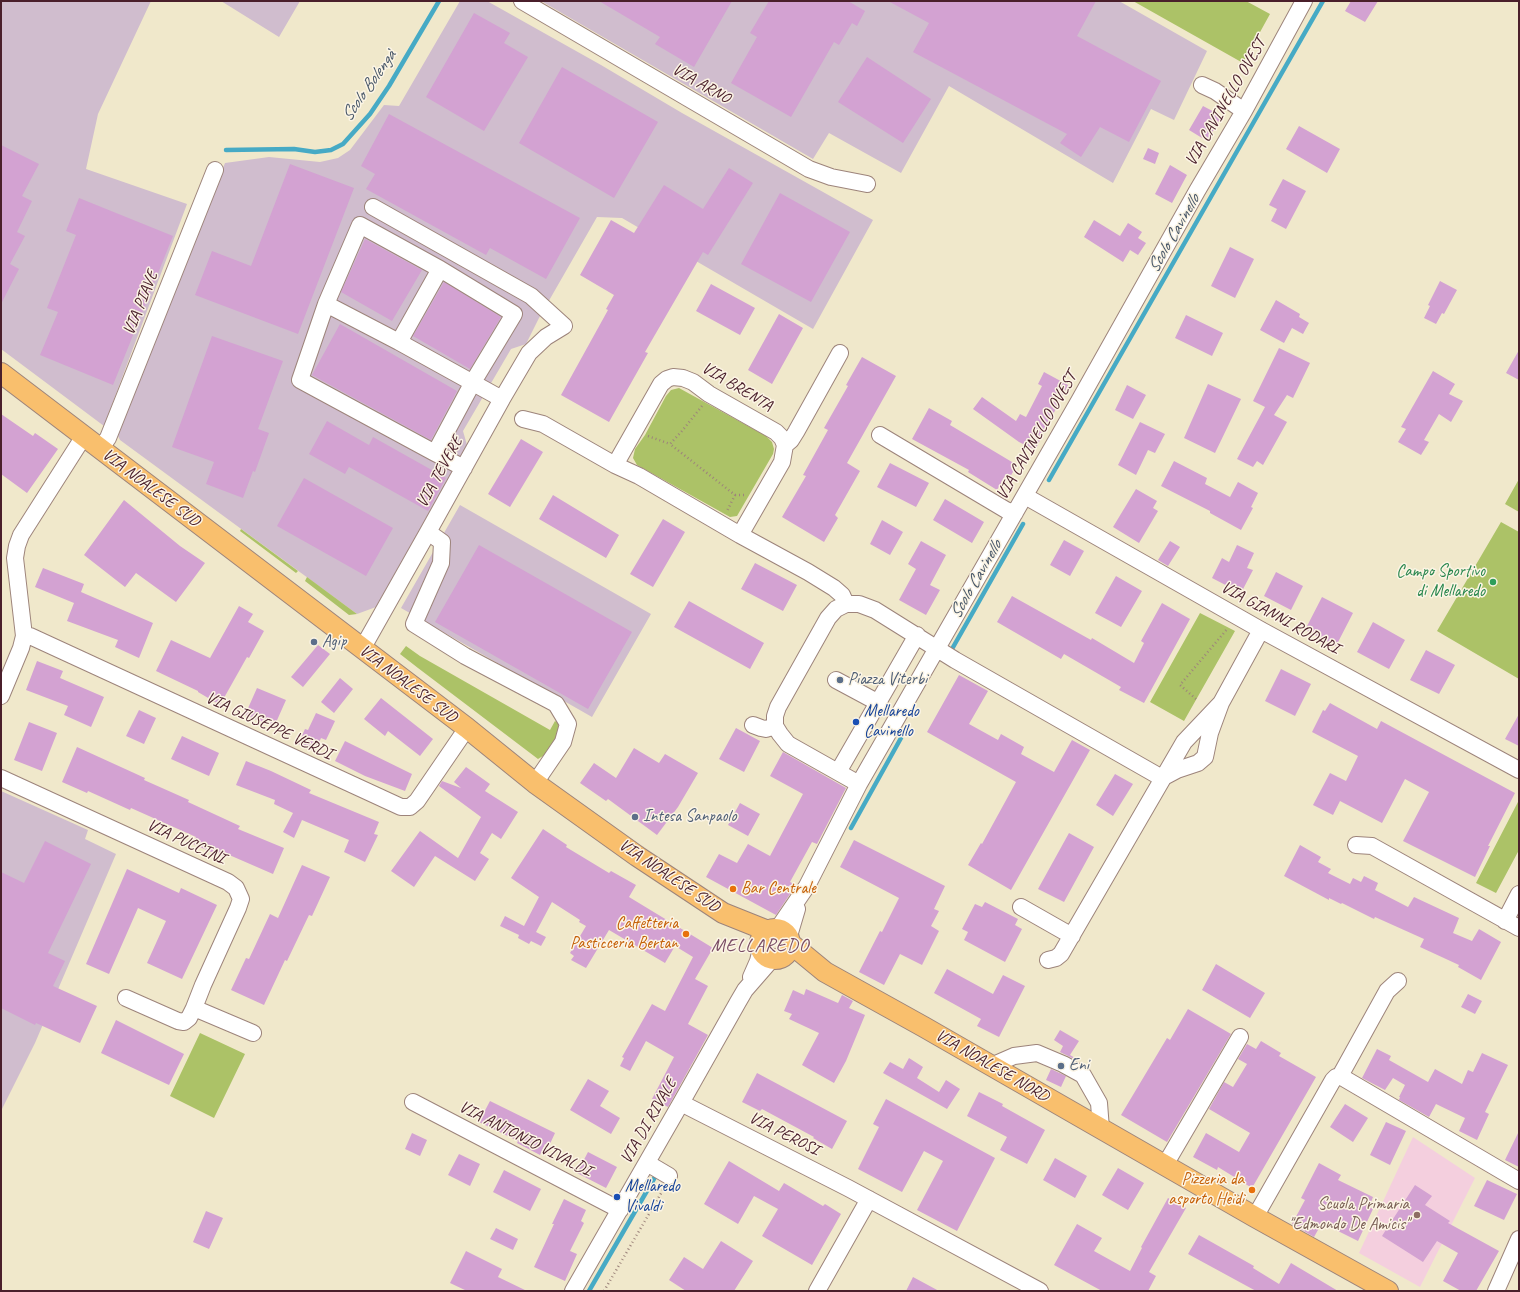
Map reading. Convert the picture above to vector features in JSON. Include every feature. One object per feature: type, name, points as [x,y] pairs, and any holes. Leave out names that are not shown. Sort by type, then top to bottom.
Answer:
[{"type":"main road","name":"VIA NOALESE SUD","points":[[1,373],[467,728],[535,783],[637,856],[775,944]]},
{"type":"main road","name":"VIA NOALESE NORD","points":[[775,944],[1388,1291]]},
{"type":"street","name":"VIA ARNO","points":[[522,1],[809,169],[831,177],[867,184]]},
{"type":"street","name":"VIA CAVINELLO OVEST","points":[[775,944],[859,784],[1025,496],[1244,110],[1304,1]]},
{"type":"street","points":[[1202,85],[1215,91],[1244,110]]},
{"type":"street","name":"VIA PIAVE","points":[[100,449],[108,438],[215,170]]},
{"type":"street","name":"VIA TEVERE","points":[[362,649],[502,399],[529,354],[546,338],[564,326],[531,296],[373,207]]},
{"type":"street","points":[[435,453],[473,382],[514,314],[360,225],[326,304],[300,380],[435,453],[464,468]]},
{"type":"street","points":[[399,342],[440,270]]},
{"type":"street","points":[[326,304],[399,342],[502,399]]},
{"type":"street","points":[[740,536],[782,462],[785,445],[793,436],[840,353]]},
{"type":"street","name":"VIA BRENTA","points":[[615,465],[661,384],[667,379],[673,377],[683,378],[693,382],[709,394],[776,432],[782,438],[785,445]]},
{"type":"street","points":[[524,419],[543,424],[615,465],[639,476],[740,536],[808,572],[834,588],[842,595],[846,604]]},
{"type":"street","points":[[880,435],[1006,510],[1015,513]]},
{"type":"street","points":[[1,696],[21,648],[24,636],[15,558],[16,546],[20,535],[84,436]]},
{"type":"street","name":"VIA GIANNI RODARI","points":[[1025,496],[1261,630],[1519,770]]},
{"type":"street","points":[[428,532],[442,542],[442,563],[414,624],[465,656],[556,704],[568,724],[563,742],[535,783]]},
{"type":"street","points":[[859,784],[788,744],[775,726],[775,716],[778,708],[825,625],[836,609],[846,604],[859,604],[875,610],[937,648],[1162,778]]},
{"type":"street","points":[[1162,778],[1177,770],[1198,764],[1205,757],[1210,733],[1221,703],[1261,630]]},
{"type":"street","points":[[838,772],[917,635]]},
{"type":"street","name":"VIA GIUSEPPE VERDI","points":[[24,636],[30,636],[401,808],[410,808],[418,801],[467,728]]},
{"type":"street","points":[[836,680],[877,702]]},
{"type":"street","points":[[1048,960],[1056,958],[1061,954],[1162,778],[1189,735],[1221,703]]},
{"type":"street","points":[[753,725],[766,729],[775,726]]},
{"type":"street","name":"VIA PUCCINI","points":[[1,778],[228,882],[236,888],[240,899],[238,908],[189,1018],[184,1022],[178,1021],[126,998]]},
{"type":"street","points":[[1356,845],[1372,846],[1512,924],[1519,894]]},
{"type":"street","points":[[1021,907],[1072,936]]},
{"type":"street","name":"VIA DI RIVALE","points":[[573,1291],[746,990],[775,944]]},
{"type":"street","points":[[1255,1217],[1332,1080],[1340,1076],[1387,991],[1398,981]]},
{"type":"street","points":[[194,1008],[253,1033]]},
{"type":"street","points":[[1165,1165],[1240,1037]]},
{"type":"street","points":[[991,1066],[1014,1056],[1037,1053],[1084,1075],[1099,1103],[1101,1129]]},
{"type":"street","points":[[1340,1076],[1519,1181]]},
{"type":"street","name":"VIA ANTONIO VIVALDI","points":[[413,1102],[620,1210]]},
{"type":"street","name":"VIA PEROSI","points":[[681,1103],[869,1200],[1040,1291]]},
{"type":"street","points":[[647,1163],[669,1176]]},
{"type":"street","points":[[817,1291],[869,1200]]},
{"type":"street","points":[[1496,1291],[1519,1239]]},
{"type":"path","points":[[670,444],[682,431],[705,400]]},
{"type":"path","points":[[642,433],[670,444],[735,495],[724,517]]},
{"type":"path","points":[[1196,699],[1180,685],[1228,628]]},
{"type":"path","points":[[604,1291],[664,1189],[669,1176]]},
{"type":"shaded area","points":[[1,1],[151,1],[98,114],[86,169],[187,204],[104,426],[1,349]]},
{"type":"shaded area","points":[[221,1],[300,1],[279,37]]},
{"type":"shaded area","points":[[460,1],[487,1],[873,220],[813,329],[622,218],[597,217],[539,318],[526,344],[511,349],[463,431],[467,445],[376,607],[357,614],[120,440],[118,436],[225,163],[269,157],[320,162],[338,158],[350,150],[384,105],[399,106]]},
{"type":"shaded area","points":[[541,1],[1119,1],[1207,51],[1174,120],[1151,109],[1113,183],[949,86],[901,173],[829,133],[813,159]]},
{"type":"shaded area","points":[[460,505],[651,614],[592,717],[401,608]]},
{"type":"shaded area","points":[[1,791],[88,830],[85,839],[116,854],[35,1043],[1,1111]]},
{"type":"shaded area","name":"Scuola Primaria \"Edmondo De Amicis\"","points":[[1413,1137],[1475,1178],[1420,1287],[1359,1253]]},
{"type":"green space","points":[[1133,1],[1246,1],[1270,14],[1243,63]]},
{"type":"green space","points":[[679,388],[766,436],[772,442],[774,449],[773,454],[737,516],[730,517],[637,465],[633,458],[635,449],[645,435],[666,396],[671,390]]},
{"type":"green space","points":[[1519,479],[1519,512],[1505,504]]},
{"type":"green space","name":"Campo Sportivo di Mellaredo","points":[[1501,522],[1519,532],[1519,679],[1437,631]]},
{"type":"green space","points":[[241,529],[298,571],[296,573],[240,531]]},
{"type":"green space","points":[[307,577],[357,614],[349,615],[305,581]]},
{"type":"green space","points":[[1200,613],[1235,631],[1184,721],[1150,702]]},
{"type":"green space","points":[[406,646],[420,656],[550,730],[555,721],[558,723],[560,735],[546,754],[538,759],[400,654]]},
{"type":"green space","points":[[1519,800],[1519,850],[1496,893],[1476,883]]},
{"type":"green space","points":[[200,1033],[245,1054],[214,1118],[170,1096]]},
{"type":"building","points":[[599,1],[732,1],[694,67],[655,44],[660,37]]},
{"type":"building","points":[[769,1],[848,1],[865,11],[857,26],[852,23],[839,45],[834,42],[791,117],[731,83],[757,37],[750,33]]},
{"type":"building","points":[[888,1],[1096,1],[1077,36],[1161,81],[1129,142],[1100,127],[1081,157],[1060,143],[1067,134],[913,52],[929,23]]},
{"type":"building","points":[[1351,1],[1378,1],[1365,22],[1345,11]]},
{"type":"building","points":[[474,13],[510,33],[504,43],[528,57],[484,131],[426,97]]},
{"type":"building","points":[[867,57],[931,99],[903,143],[838,102]]},
{"type":"building","points":[[562,67],[658,122],[614,198],[519,143]]},
{"type":"building","points":[[1203,106],[1222,116],[1207,141],[1189,130]]},
{"type":"building","points":[[389,114],[580,218],[546,279],[490,248],[486,255],[366,189],[375,174],[361,166]]},
{"type":"building","points":[[1299,126],[1340,149],[1327,173],[1286,149]]},
{"type":"building","points":[[1,145],[39,164],[22,196],[32,201],[17,232],[25,236],[10,264],[19,269],[1,304]]},
{"type":"building","points":[[1148,148],[1159,153],[1155,164],[1143,159]]},
{"type":"building","points":[[290,164],[354,188],[298,334],[195,295],[212,251],[251,266]]},
{"type":"building","points":[[1170,165],[1187,175],[1172,203],[1155,194]]},
{"type":"building","points":[[729,168],[753,183],[708,255],[703,252],[645,352],[648,353],[609,422],[561,395],[608,310],[606,309],[614,295],[580,275],[611,220],[634,233],[664,185],[703,209]]},
{"type":"building","points":[[1283,179],[1306,191],[1286,229],[1271,221],[1277,209],[1269,205]]},
{"type":"building","points":[[780,193],[850,232],[811,302],[741,264]]},
{"type":"building","points":[[79,198],[173,236],[113,385],[40,355],[58,312],[47,308],[76,235],[66,231]]},
{"type":"building","points":[[1094,220],[1120,236],[1128,223],[1142,232],[1138,238],[1146,243],[1138,255],[1130,250],[1123,262],[1084,237]]},
{"type":"building","points":[[365,239],[422,270],[392,321],[341,292]]},
{"type":"building","points":[[1230,247],[1254,259],[1235,298],[1211,286]]},
{"type":"building","points":[[1440,281],[1457,290],[1444,314],[1442,313],[1436,324],[1424,318],[1430,306],[1428,305]]},
{"type":"building","points":[[444,282],[501,317],[470,369],[413,336]]},
{"type":"building","points":[[711,284],[755,308],[740,335],[696,311]]},
{"type":"building","points":[[1276,300],[1300,314],[1299,317],[1309,323],[1303,334],[1292,328],[1284,343],[1260,330]]},
{"type":"building","points":[[779,314],[803,328],[772,384],[748,370]]},
{"type":"building","points":[[1186,315],[1223,333],[1212,356],[1175,338]]},
{"type":"building","points":[[340,324],[457,391],[431,440],[312,375]]},
{"type":"building","points":[[212,336],[283,361],[258,429],[269,433],[255,472],[253,471],[243,498],[206,484],[214,462],[172,447]]},
{"type":"building","points":[[1279,348],[1310,363],[1293,398],[1287,395],[1274,415],[1287,422],[1263,465],[1257,461],[1253,467],[1237,459],[1265,407],[1253,401]]},
{"type":"building","points":[[1519,350],[1519,380],[1506,373]]},
{"type":"building","points":[[862,357],[896,376],[847,463],[860,471],[835,515],[838,518],[824,542],[782,517],[806,476],[803,475],[828,430],[824,428],[848,386],[846,385]]},
{"type":"building","points":[[1433,371],[1455,384],[1449,394],[1463,401],[1451,422],[1439,414],[1424,440],[1429,442],[1421,455],[1398,442],[1406,429],[1401,427]]},
{"type":"building","points":[[1044,372],[1068,385],[1035,450],[1019,442],[973,409],[982,397],[1016,421],[1020,414],[1026,417],[1042,386],[1038,384]]},
{"type":"building","points":[[1208,384],[1241,399],[1215,453],[1184,438]]},
{"type":"building","points":[[1127,385],[1146,395],[1133,419],[1115,410]]},
{"type":"building","points":[[929,408],[952,421],[950,425],[1017,465],[1010,477],[1006,474],[997,490],[968,472],[969,470],[912,439]]},
{"type":"building","points":[[1,414],[33,436],[35,433],[58,449],[27,493],[1,474]]},
{"type":"building","points":[[327,421],[369,445],[373,437],[446,478],[428,511],[349,467],[345,474],[309,454]]},
{"type":"building","points":[[1140,422],[1165,434],[1155,453],[1148,450],[1136,475],[1118,465]]},
{"type":"building","points":[[521,439],[543,452],[510,507],[488,494]]},
{"type":"building","points":[[1174,461],[1207,478],[1205,484],[1230,497],[1238,482],[1258,493],[1251,507],[1253,508],[1241,530],[1210,513],[1210,511],[1161,486]]},
{"type":"building","points":[[890,463],[929,483],[916,507],[877,487]]},
{"type":"building","points":[[304,478],[393,528],[366,576],[277,526]]},
{"type":"building","points":[[1136,489],[1157,501],[1153,508],[1158,511],[1139,543],[1113,527]]},
{"type":"building","points":[[553,495],[619,535],[606,558],[539,519]]},
{"type":"building","points":[[945,499],[984,522],[972,543],[933,520]]},
{"type":"building","points":[[124,500],[180,546],[205,563],[176,602],[136,573],[125,587],[84,555]]},
{"type":"building","points":[[663,519],[685,532],[653,587],[630,574]]},
{"type":"building","points":[[882,520],[903,532],[890,555],[870,544]]},
{"type":"building","points":[[1064,540],[1084,551],[1070,576],[1050,565]]},
{"type":"building","points":[[921,541],[946,555],[930,585],[940,590],[926,615],[899,600],[916,569],[908,564]]},
{"type":"building","points":[[1170,541],[1180,547],[1168,566],[1158,560]]},
{"type":"building","points":[[479,545],[632,632],[588,709],[435,622]]},
{"type":"building","points":[[1237,545],[1254,553],[1247,568],[1253,570],[1241,593],[1212,578],[1222,558],[1229,562]]},
{"type":"building","points":[[755,563],[797,585],[783,611],[741,589]]},
{"type":"building","points":[[43,568],[84,584],[81,592],[153,623],[139,658],[115,647],[118,640],[67,621],[74,603],[35,587]]},
{"type":"building","points":[[1276,572],[1303,586],[1291,610],[1264,596]]},
{"type":"building","points":[[1116,576],[1142,591],[1121,627],[1095,613]]},
{"type":"building","points":[[1012,596],[1091,640],[1092,638],[1134,663],[1144,643],[1141,641],[1162,603],[1190,619],[1144,703],[1119,690],[1121,687],[1064,654],[1061,659],[997,622]]},
{"type":"building","points":[[1322,597],[1353,613],[1336,646],[1305,630]]},
{"type":"building","points":[[689,601],[764,643],[750,669],[674,627]]},
{"type":"building","points":[[239,606],[253,614],[248,622],[264,631],[249,658],[247,657],[220,705],[198,691],[156,671],[171,640],[210,658]]},
{"type":"building","points":[[1373,622],[1405,640],[1389,669],[1357,652]]},
{"type":"building","points":[[318,645],[330,654],[303,687],[291,677]]},
{"type":"building","points":[[1426,650],[1455,665],[1439,694],[1410,680]]},
{"type":"building","points":[[37,661],[63,671],[60,678],[104,697],[91,727],[64,715],[68,706],[26,690]]},
{"type":"building","points":[[1281,669],[1311,684],[1295,716],[1265,701]]},
{"type":"building","points":[[959,675],[988,691],[969,724],[998,740],[1001,734],[1024,747],[1021,754],[1054,772],[1072,740],[1090,750],[1011,890],[968,865],[981,843],[982,844],[1016,782],[927,732]]},
{"type":"building","points":[[340,678],[353,689],[334,713],[321,702]]},
{"type":"building","points":[[257,688],[286,700],[274,727],[245,715]]},
{"type":"building","points":[[381,698],[433,739],[420,756],[388,731],[385,736],[364,719]]},
{"type":"building","points":[[1330,703],[1377,729],[1381,721],[1515,793],[1488,846],[1490,846],[1475,877],[1403,841],[1429,792],[1405,779],[1382,823],[1340,801],[1333,815],[1313,805],[1330,773],[1346,781],[1358,756],[1312,732],[1323,710],[1325,711]]},
{"type":"building","points":[[139,710],[156,718],[144,744],[126,736]]},
{"type":"building","points":[[316,713],[335,721],[326,740],[321,738],[315,752],[298,744],[305,729],[308,730]]},
{"type":"building","points":[[1519,714],[1519,746],[1505,739]]},
{"type":"building","points":[[29,722],[57,733],[42,771],[14,760]]},
{"type":"building","points":[[736,728],[760,741],[744,772],[719,759]]},
{"type":"building","points":[[182,736],[219,753],[209,776],[171,759]]},
{"type":"building","points":[[345,741],[412,774],[405,791],[365,776],[335,761]]},
{"type":"building","points":[[77,747],[145,778],[144,780],[189,800],[188,802],[240,826],[238,829],[284,848],[273,874],[227,854],[225,858],[193,844],[196,837],[131,808],[130,810],[88,791],[87,793],[62,782]]},
{"type":"building","points":[[634,748],[659,763],[665,754],[698,773],[678,807],[657,835],[608,799],[606,801],[580,783],[594,763],[616,778]]},
{"type":"building","points":[[783,752],[846,788],[817,844],[812,842],[790,882],[796,885],[776,915],[706,877],[719,854],[737,863],[748,844],[770,856],[803,794],[770,776]]},
{"type":"building","points":[[246,761],[311,790],[309,793],[379,822],[374,834],[378,835],[365,862],[344,852],[349,840],[302,820],[294,838],[283,832],[293,813],[274,804],[275,800],[236,785]]},
{"type":"building","points":[[466,767],[490,784],[485,791],[518,812],[501,839],[492,833],[480,853],[489,859],[475,881],[435,856],[414,887],[391,871],[420,831],[458,858],[481,817],[439,786],[442,781],[461,788],[454,782]]},
{"type":"building","points":[[1115,774],[1133,784],[1113,816],[1096,805]]},
{"type":"building","points":[[740,803],[760,814],[748,836],[728,825]]},
{"type":"building","points":[[543,829],[567,845],[566,847],[609,873],[611,871],[636,885],[629,897],[713,948],[695,979],[708,986],[688,1024],[708,1035],[668,1107],[652,1099],[674,1057],[646,1041],[630,1071],[620,1066],[624,1058],[622,1057],[652,1004],[665,1011],[693,957],[675,946],[665,963],[609,930],[586,968],[571,960],[574,956],[570,953],[586,926],[579,922],[580,920],[552,902],[536,932],[546,937],[541,946],[531,941],[529,944],[518,938],[519,935],[500,926],[505,916],[524,926],[539,897],[511,878]]},
{"type":"building","points":[[1069,833],[1094,847],[1064,902],[1038,889]]},
{"type":"building","points":[[854,840],[945,886],[934,909],[939,911],[931,926],[939,931],[922,965],[900,954],[884,985],[859,972],[880,931],[882,932],[899,898],[840,867]]},
{"type":"building","points":[[45,841],[91,864],[48,953],[65,961],[53,986],[97,1006],[80,1043],[36,1023],[35,1025],[1,1008],[1,872],[24,883]]},
{"type":"building","points":[[1300,845],[1321,857],[1318,862],[1331,869],[1328,873],[1350,884],[1353,878],[1361,882],[1364,876],[1378,883],[1375,890],[1408,907],[1414,897],[1459,918],[1453,933],[1472,941],[1479,929],[1501,942],[1481,980],[1458,967],[1459,965],[1420,947],[1424,939],[1375,917],[1374,919],[1342,903],[1341,904],[1329,898],[1329,900],[1284,876]]},
{"type":"building","points":[[302,865],[330,877],[312,916],[309,915],[287,961],[285,960],[264,1005],[231,990],[246,958],[249,959],[270,914],[278,918]]},
{"type":"building","points":[[127,869],[179,893],[181,888],[217,905],[182,979],[147,963],[166,921],[138,908],[109,974],[86,964]]},
{"type":"building","points":[[985,902],[1018,919],[1015,925],[1022,929],[1005,962],[964,940],[968,932],[962,929],[975,904],[982,907]]},
{"type":"building","points":[[1216,964],[1265,993],[1250,1018],[1202,990]]},
{"type":"building","points":[[947,969],[993,994],[1003,975],[1025,986],[999,1037],[977,1026],[981,1019],[934,993]]},
{"type":"building","points":[[806,989],[838,1003],[842,995],[853,1001],[849,1008],[865,1015],[846,1061],[834,1083],[802,1065],[819,1033],[789,1019],[792,1014],[784,1011],[793,990],[804,995]]},
{"type":"building","points":[[1468,994],[1482,1001],[1475,1014],[1461,1007]]},
{"type":"building","points":[[1188,1009],[1231,1034],[1167,1142],[1121,1115],[1167,1038],[1170,1040]]},
{"type":"building","points":[[116,1020],[184,1054],[169,1085],[101,1053]]},
{"type":"building","points":[[1060,1030],[1079,1041],[1070,1055],[1075,1058],[1074,1059],[1060,1052],[1063,1046],[1054,1040]]},
{"type":"building","points":[[1261,1041],[1281,1053],[1279,1056],[1316,1077],[1252,1188],[1218,1167],[1217,1170],[1193,1157],[1206,1133],[1239,1152],[1250,1133],[1209,1109],[1224,1082],[1233,1087],[1247,1064],[1238,1059],[1247,1044],[1256,1049]]},
{"type":"building","points":[[1377,1049],[1391,1056],[1389,1060],[1428,1082],[1435,1069],[1462,1084],[1468,1070],[1473,1072],[1482,1053],[1508,1065],[1485,1112],[1489,1114],[1477,1140],[1459,1131],[1465,1118],[1436,1104],[1429,1117],[1399,1100],[1405,1085],[1393,1078],[1385,1090],[1362,1078]]},
{"type":"building","points":[[909,1058],[923,1067],[917,1078],[939,1092],[946,1080],[960,1089],[947,1109],[883,1073],[890,1062],[903,1069]]},
{"type":"building","points":[[1051,1069],[1066,1076],[1061,1087],[1046,1080]]},
{"type":"building","points":[[757,1073],[847,1121],[832,1149],[813,1138],[814,1137],[762,1109],[760,1111],[742,1102]]},
{"type":"building","points":[[588,1079],[609,1091],[600,1106],[620,1118],[611,1134],[570,1110]]},
{"type":"building","points":[[979,1092],[1003,1104],[1002,1106],[1045,1130],[1027,1164],[1000,1150],[1007,1137],[967,1116]]},
{"type":"building","points":[[886,1099],[995,1158],[957,1231],[917,1210],[943,1161],[924,1151],[902,1192],[858,1169],[879,1127],[873,1124]]},
{"type":"building","points":[[490,1101],[555,1133],[549,1146],[545,1144],[540,1155],[517,1143],[518,1141],[479,1122]]},
{"type":"building","points":[[1345,1104],[1368,1118],[1353,1142],[1330,1127]]},
{"type":"building","points":[[1386,1122],[1406,1131],[1390,1165],[1370,1155]]},
{"type":"building","points":[[1519,1131],[1519,1167],[1505,1160]]},
{"type":"building","points":[[412,1133],[427,1140],[420,1156],[405,1149]]},
{"type":"building","points":[[588,1152],[617,1167],[606,1188],[577,1173]]},
{"type":"building","points":[[459,1154],[480,1164],[470,1186],[448,1175]]},
{"type":"building","points":[[1055,1158],[1087,1176],[1075,1198],[1043,1180]]},
{"type":"building","points":[[729,1161],[779,1191],[784,1183],[823,1206],[825,1204],[841,1214],[812,1265],[762,1236],[778,1209],[754,1196],[738,1224],[704,1204]]},
{"type":"building","points":[[1319,1163],[1341,1175],[1338,1180],[1373,1197],[1369,1207],[1373,1209],[1358,1241],[1322,1223],[1314,1237],[1292,1224],[1305,1200],[1301,1198]]},
{"type":"building","points":[[1118,1168],[1144,1183],[1128,1210],[1102,1195]]},
{"type":"building","points":[[504,1170],[541,1189],[530,1211],[493,1192]]},
{"type":"building","points":[[1487,1180],[1517,1194],[1504,1220],[1474,1206]]},
{"type":"building","points":[[1415,1185],[1432,1196],[1425,1205],[1450,1221],[1448,1223],[1499,1251],[1476,1291],[1461,1291],[1443,1281],[1458,1253],[1437,1241],[1423,1262],[1382,1236]]},
{"type":"building","points":[[1168,1198],[1186,1208],[1149,1272],[1156,1276],[1148,1291],[1102,1291],[1054,1265],[1077,1224],[1102,1238],[1094,1251],[1130,1271],[1142,1248],[1141,1247]]},
{"type":"building","points":[[564,1199],[586,1210],[581,1221],[584,1223],[570,1251],[577,1254],[565,1281],[534,1267]]},
{"type":"building","points":[[206,1211],[223,1218],[209,1249],[193,1242]]},
{"type":"building","points":[[496,1228],[518,1239],[513,1250],[490,1239]]},
{"type":"building","points":[[1199,1235],[1254,1266],[1253,1268],[1279,1284],[1291,1263],[1338,1291],[1256,1291],[1188,1254]]},
{"type":"building","points":[[721,1241],[753,1261],[734,1291],[686,1291],[669,1280],[684,1257],[703,1269]]},
{"type":"building","points":[[466,1251],[502,1269],[498,1277],[527,1291],[467,1291],[450,1283]]},
{"type":"building","points":[[913,1277],[939,1291],[906,1291]]},
{"type":"waterway","name":"Scolo Bolengà","points":[[226,150],[294,149],[315,152],[331,150],[343,144],[370,114],[389,86],[439,1]]},
{"type":"waterway","name":"Scolo Cavinello","points":[[1049,480],[1323,1]]},
{"type":"waterway","name":"Scolo Cavinello","points":[[952,649],[1023,524]]},
{"type":"waterway","name":"Scolo Cavinello","points":[[851,828],[901,738]]},
{"type":"waterway","name":"Scolo Cavinello","points":[[589,1291],[655,1177]]},
{"type":"place","name":"Campo Sportivo di Mellaredo","points":[[1493,582]]},
{"type":"place","name":"Agip","points":[[314,642]]},
{"type":"place","name":"Piazza Viterbi","points":[[840,680]]},
{"type":"place","name":"Mellaredo Cavinello","points":[[856,722]]},
{"type":"place","name":"Intesa Sanpaolo","points":[[635,817]]},
{"type":"place","name":"Bar Centrale","points":[[733,889]]},
{"type":"place","name":"Caffetteria Pasticceria Bertan","points":[[686,934]]},
{"type":"place","name":"Eni","points":[[1061,1066]]},
{"type":"place","name":"Pizzeria da asporto Heidi","points":[[1252,1190]]},
{"type":"place","name":"Mellaredo Vivaldi","points":[[617,1197]]},
{"type":"place","name":"Scuola Primaria \"Edmondo De Amicis\"","points":[[1417,1215]]},
{"type":"district","name":"MELLAREDO","points":[[760,946]]}]
